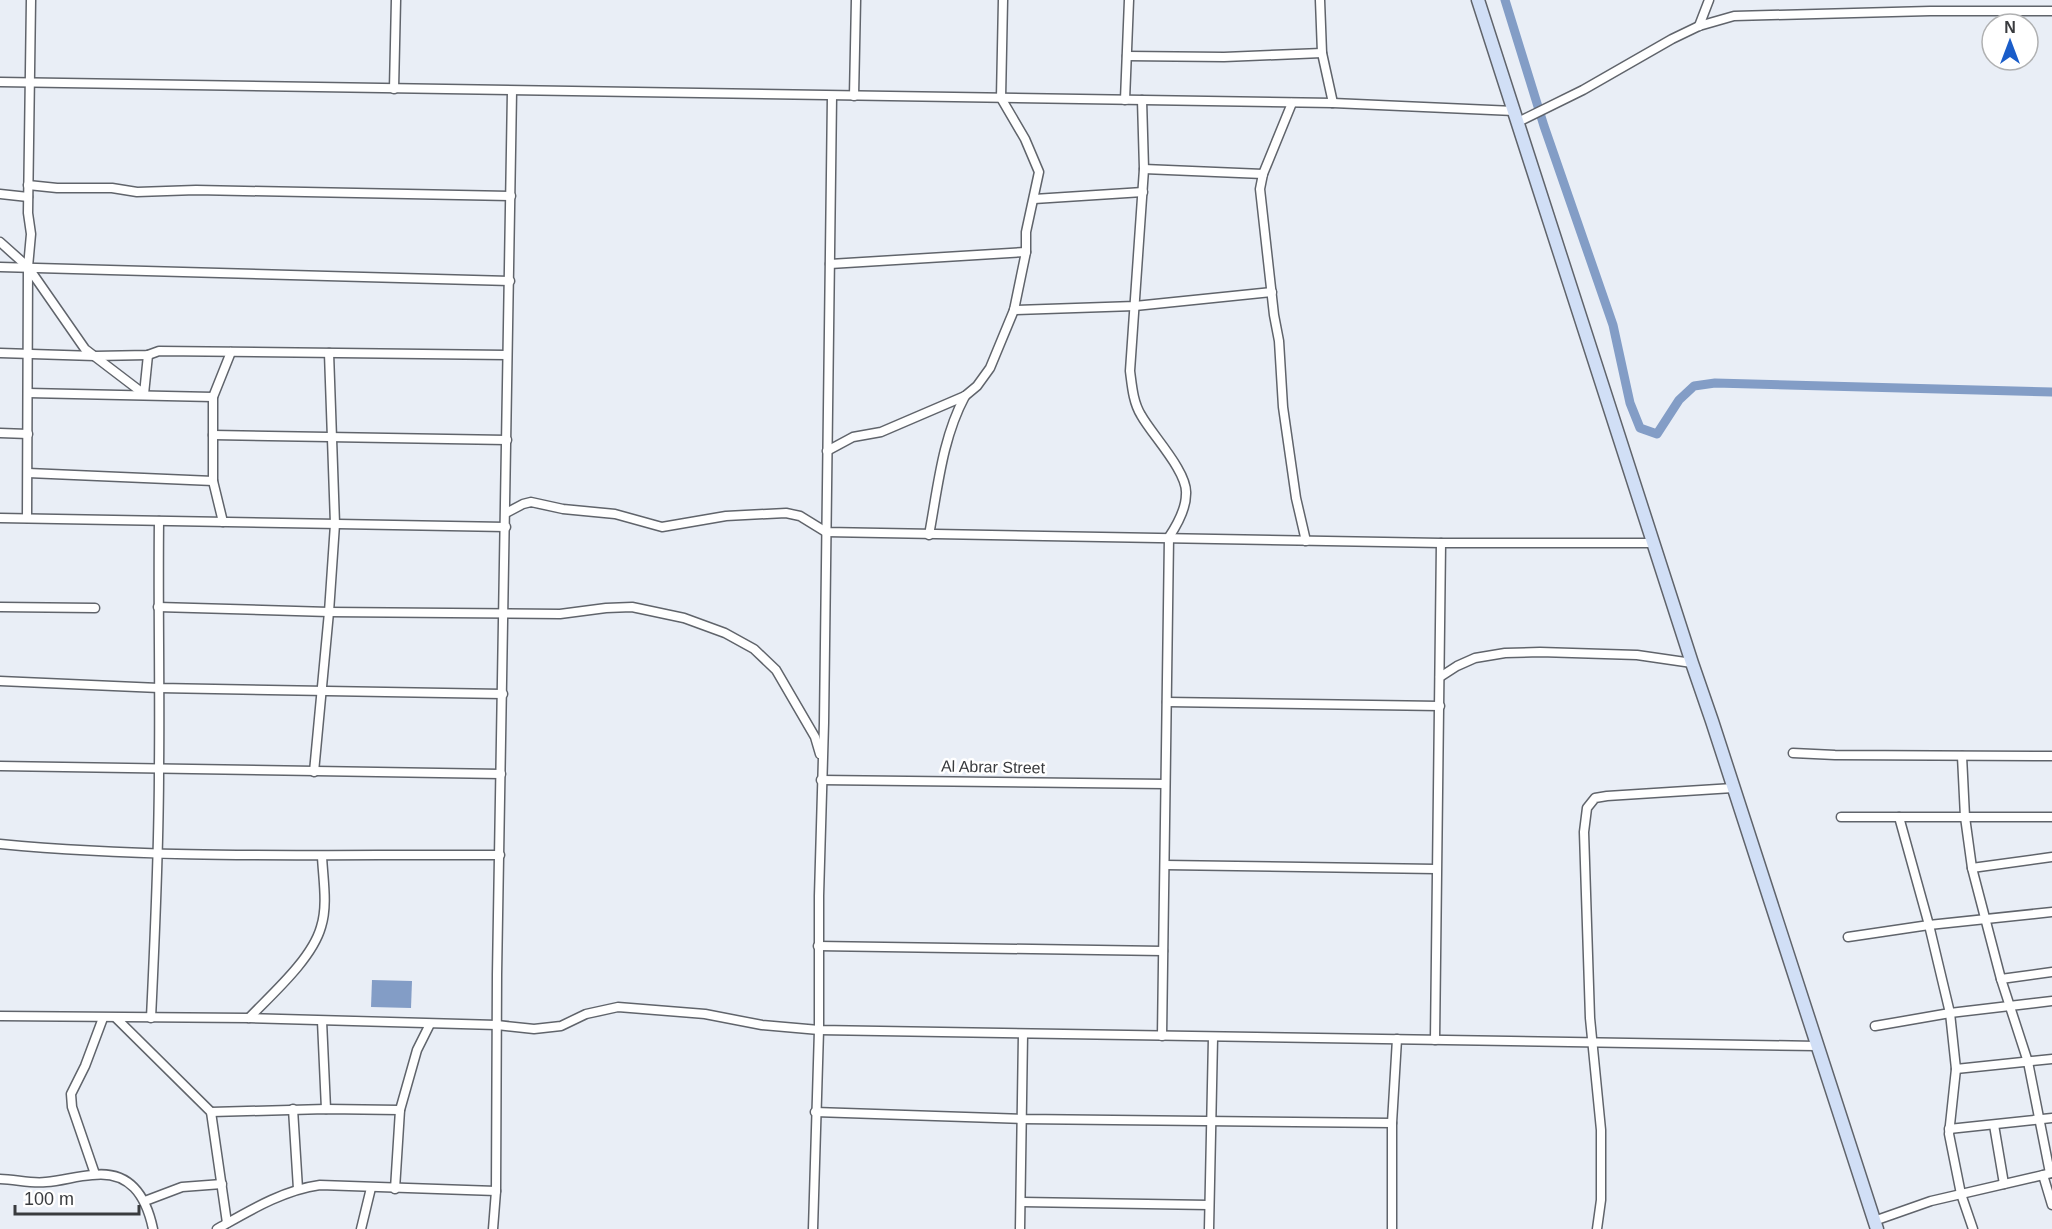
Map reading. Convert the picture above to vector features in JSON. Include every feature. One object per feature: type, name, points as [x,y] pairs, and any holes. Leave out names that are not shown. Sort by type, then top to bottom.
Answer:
[{"type":"street","points":[[27,518],[28,267],[31,234],[28,197],[28,82],[31,0]]},
{"type":"street","points":[[394,89],[396,0]]},
{"type":"street","points":[[854,96],[856,0]]},
{"type":"street","points":[[928,535],[948,437],[956,414],[966,396],[977,386],[990,368],[1014,310],[1026,252],[1026,232],[1039,172],[1025,139],[1001,98],[1003,0]]},
{"type":"street","points":[[1125,100],[1129,0]]},
{"type":"street","points":[[1320,0],[1322,53],[1333,103]]},
{"type":"street","points":[[1478,0],[1876,1225],[1931,1201],[2049,1174]]},
{"type":"street","points":[[1699,26],[1709,0]]},
{"type":"street","points":[[0,82],[1333,103],[1516,116],[1551,107],[1672,39],[1699,26],[1734,16],[2052,11]]},
{"type":"street","points":[[1127,56],[1224,57],[1322,53]]},
{"type":"street","points":[[493,1229],[496,1191],[512,91]]},
{"type":"street","points":[[813,1229],[819,1030],[818,946],[824,723],[832,96]]},
{"type":"street","points":[[1142,100],[1144,169],[1131,371],[1134,397],[1140,415],[1174,465],[1187,493],[1180,518],[1169,537],[1162,1036]]},
{"type":"street","points":[[1292,103],[1263,174],[1260,189],[1279,341],[1283,407],[1296,498],[1306,541]]},
{"type":"street","points":[[1144,169],[1263,174]]},
{"type":"street","points":[[28,185],[57,188],[112,188],[137,192],[196,190],[511,196]]},
{"type":"street","points":[[1034,200],[1143,192]]},
{"type":"street","points":[[0,194],[28,197]]},
{"type":"street","points":[[0,242],[28,267],[85,350],[144,394]]},
{"type":"street","points":[[830,264],[1026,252]]},
{"type":"street","points":[[0,267],[510,281]]},
{"type":"street","points":[[1014,310],[1135,306],[1272,292]]},
{"type":"street","points":[[0,354],[148,355],[159,351],[507,355]]},
{"type":"street","points":[[223,522],[213,481],[213,397],[231,352]]},
{"type":"street","points":[[314,772],[335,524],[329,353]]},
{"type":"street","points":[[144,394],[148,355]]},
{"type":"street","points":[[28,393],[213,397]]},
{"type":"street","points":[[827,450],[854,437],[881,432],[966,396]]},
{"type":"street","points":[[0,433],[28,434]]},
{"type":"street","points":[[213,435],[507,440]]},
{"type":"street","points":[[27,473],[213,481]]},
{"type":"street","points":[[506,513],[531,502],[563,509],[615,514],[662,527],[726,516],[786,513],[800,516],[826,532],[1441,543],[1654,543]]},
{"type":"street","points":[[0,518],[506,528]]},
{"type":"street","points":[[151,1018],[158,852],[159,521]]},
{"type":"street","points":[[1435,1040],[1441,543]]},
{"type":"street","points":[[0,607],[95,608]]},
{"type":"street","points":[[158,607],[329,612],[560,614],[632,607],[684,618],[725,633],[754,649],[776,670],[815,737],[822,760]]},
{"type":"street","points":[[1440,677],[1475,658],[1505,653],[1637,655],[1692,663]]},
{"type":"street","points":[[0,681],[159,688],[503,694]]},
{"type":"street","points":[[1167,702],[1440,706]]},
{"type":"street","points":[[1793,753],[2052,756]]},
{"type":"street","points":[[1962,756],[1965,817],[1972,868],[1987,918],[2001,979],[2028,1062],[2049,1174],[2052,1204]]},
{"type":"street","points":[[0,766],[501,774]]},
{"type":"street","name":"Al Abrar Street","points":[[821,780],[1165,784]]},
{"type":"street","points":[[1597,1229],[1601,1200],[1601,1130],[1590,1018],[1584,832],[1587,808],[1595,798],[1607,796],[1733,788]]},
{"type":"street","points":[[1841,817],[2052,817]]},
{"type":"street","points":[[1899,817],[1929,925],[1950,1013],[1956,1069],[1949,1129],[1961,1194],[1973,1229]]},
{"type":"street","points":[[0,844],[280,857],[370,854],[500,855]]},
{"type":"street","points":[[249,1018],[296,969],[309,951],[321,927],[324,906],[322,856]]},
{"type":"street","points":[[1972,868],[2052,857]]},
{"type":"street","points":[[1165,865],[1436,869]]},
{"type":"street","points":[[1848,937],[1929,925],[2052,912]]},
{"type":"street","points":[[818,946],[1163,951]]},
{"type":"street","points":[[2001,979],[2052,972]]},
{"type":"street","points":[[1875,1026],[1950,1013],[2052,1002]]},
{"type":"street","points":[[0,1016],[249,1018],[497,1025],[534,1029],[561,1026],[586,1014],[618,1007],[705,1014],[762,1025],[819,1030],[1817,1046]]},
{"type":"street","points":[[95,1174],[72,1107],[71,1094],[85,1066],[103,1018]]},
{"type":"street","points":[[116,1018],[211,1112],[227,1223]]},
{"type":"street","points":[[322,1021],[326,1109]]},
{"type":"street","points":[[395,1189],[400,1110],[417,1050],[430,1023]]},
{"type":"street","points":[[1020,1229],[1023,1034]]},
{"type":"street","points":[[1209,1229],[1213,1038]]},
{"type":"street","points":[[1392,1229],[1392,1123],[1397,1040]]},
{"type":"street","points":[[1956,1069],[2052,1059]]},
{"type":"street","points":[[211,1112],[293,1109],[400,1110]]},
{"type":"street","points":[[293,1109],[298,1190]]},
{"type":"street","points":[[815,1112],[1023,1119],[1392,1123]]},
{"type":"street","points":[[1949,1129],[2052,1119]]},
{"type":"street","points":[[1994,1125],[2004,1184]]},
{"type":"street","points":[[1,1181],[42,1183],[95,1174],[112,1175],[129,1183],[142,1195],[153,1229]]},
{"type":"street","points":[[145,1201],[182,1187],[222,1184]]},
{"type":"street","points":[[217,1229],[254,1208],[298,1190],[320,1185],[496,1191]]},
{"type":"street","points":[[361,1229],[371,1188]]},
{"type":"street","points":[[1022,1202],[1209,1205]]},
{"type":"water","points":[[372,980],[412,981],[411,1008],[371,1007]]},
{"type":"waterway","points":[[1505,0],[1544,126],[1613,325],[1630,403],[1640,428],[1657,434],[1679,400],[1694,386],[1715,383],[2052,392]]}]
